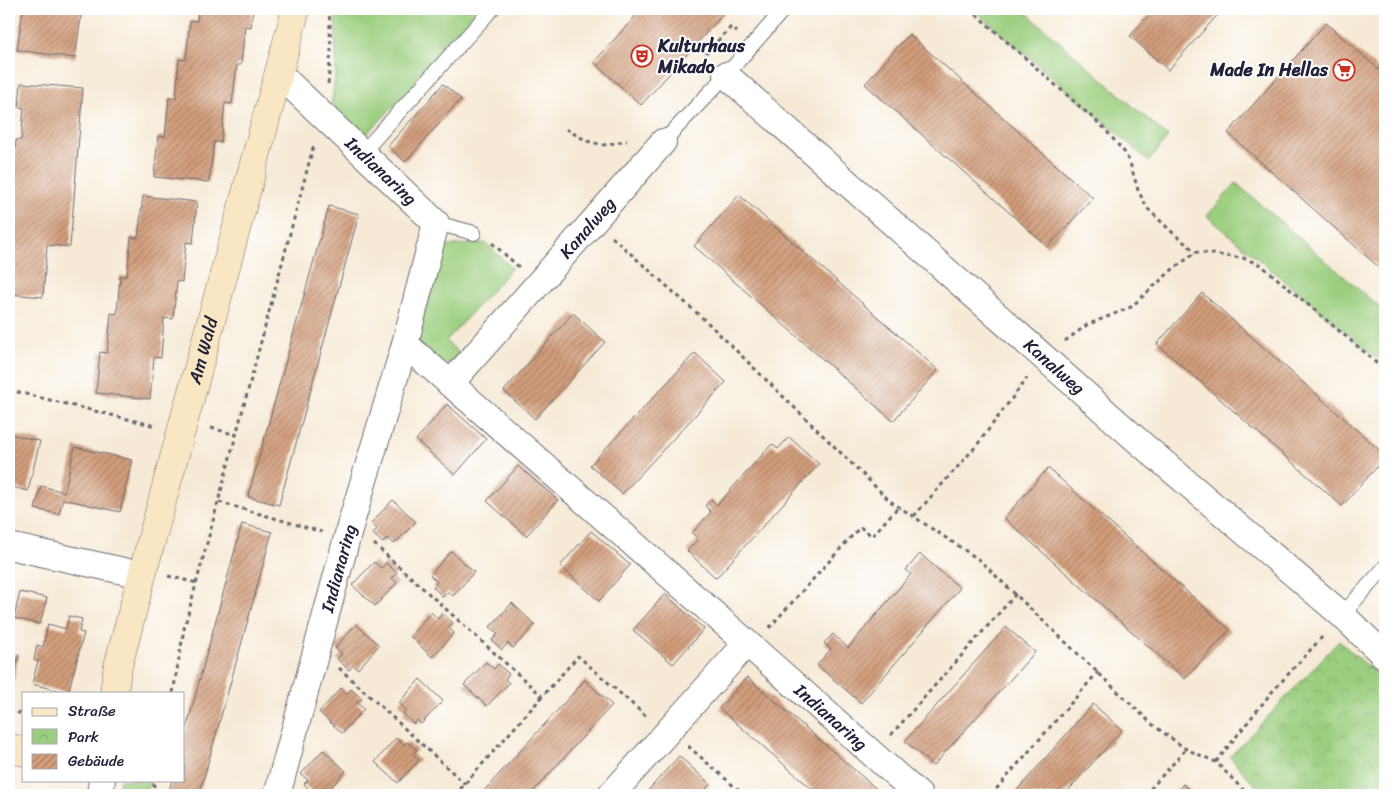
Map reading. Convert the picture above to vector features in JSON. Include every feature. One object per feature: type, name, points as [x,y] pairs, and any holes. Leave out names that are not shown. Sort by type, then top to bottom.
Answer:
[{"type":"main road","name":"Am Wald","points":[[114,692],[117,670],[142,575],[296,9]]},
{"type":"main road","points":[[9,747],[22,751]]},
{"type":"street","name":"Indianaring","points":[[278,795],[317,648],[405,344],[436,223],[279,74]]},
{"type":"street","name":"Kanalweg","points":[[726,75],[1146,447],[1342,615],[1385,656]]},
{"type":"street","name":"Kanalweg","points":[[450,384],[661,145]]},
{"type":"street","name":"Indianaring","points":[[405,344],[874,754],[916,794]]},
{"type":"street","points":[[9,546],[142,575]]},
{"type":"street","points":[[611,795],[746,643]]},
{"type":"street","points":[[100,795],[102,782]]},
{"type":"lane","points":[[362,153],[492,9]]},
{"type":"lane","name":"Kanalweg","points":[[661,145],[784,9]]},
{"type":"lane","points":[[436,223],[474,233]]},
{"type":"lane","points":[[1342,615],[1385,566]]},
{"type":"path","points":[[173,692],[184,629],[328,86],[331,51],[329,9]]},
{"type":"path","points":[[970,9],[1104,128],[1125,153],[1138,190],[1147,208],[1174,234],[1196,252],[1243,258],[1261,265],[1369,356],[1385,372]]},
{"type":"path","points":[[696,44],[708,56]]},
{"type":"path","points":[[566,129],[587,141],[603,145],[641,139],[661,145]]},
{"type":"path","points":[[594,221],[707,322],[838,452],[898,507],[978,559],[1153,725],[1186,749],[1216,762],[1248,795]]},
{"type":"path","points":[[474,233],[492,242],[538,284]]},
{"type":"path","points":[[914,516],[977,445],[1044,356],[1088,325],[1131,307],[1172,270],[1196,252]]},
{"type":"path","points":[[9,390],[182,432]]},
{"type":"path","points":[[219,502],[350,531],[542,696]]},
{"type":"path","points":[[746,643],[761,637],[860,527],[872,536],[898,507]]},
{"type":"path","points":[[874,754],[1016,594]]},
{"type":"path","points":[[1216,762],[1270,693],[1342,615]]},
{"type":"path","points":[[317,648],[465,784]]},
{"type":"path","points":[[455,795],[578,656],[654,722]]},
{"type":"path","points":[[991,795],[1098,672]]},
{"type":"path","points":[[9,711],[22,714]]},
{"type":"path","points":[[681,740],[744,795]]},
{"type":"path","points":[[1144,795],[1186,749]]},
{"type":"path","points":[[152,795],[155,782]]},
{"type":"green space","points":[[335,9],[482,9],[364,137],[331,107],[336,70]]},
{"type":"green space","points":[[973,9],[1022,9],[1168,137],[1149,161]]},
{"type":"green space","points":[[1236,183],[1385,312],[1385,365],[1207,216]]},
{"type":"green space","points":[[486,243],[512,268],[446,341],[461,355],[453,362],[444,364],[420,344],[418,336],[440,255],[445,247]]},
{"type":"green space","points":[[1339,641],[1385,681],[1385,795],[1264,795],[1230,757]]},
{"type":"green space","points":[[120,782],[149,782],[145,795],[117,795]]},
{"type":"building","points":[[23,9],[82,9],[75,58],[17,50]]},
{"type":"building","points":[[198,9],[253,9],[251,27],[245,26],[241,65],[237,65],[232,104],[225,103],[221,142],[214,142],[209,182],[154,177],[158,136],[165,137],[169,98],[176,98],[179,59],[186,60],[190,21],[197,21]]},
{"type":"building","name":"Kulturhaus Mikado","points":[[642,9],[728,9],[641,105],[594,62]]},
{"type":"building","points":[[1154,9],[1223,9],[1168,70],[1130,36]]},
{"type":"building","points":[[1326,23],[1385,75],[1385,266],[1382,270],[1228,133]]},
{"type":"building","points":[[909,34],[1093,198],[1048,247],[865,84]]},
{"type":"building","points":[[21,83],[83,88],[70,247],[47,245],[43,297],[9,294],[9,221],[13,221],[16,188],[12,188],[16,140],[21,140],[24,108],[19,107]]},
{"type":"building","points":[[443,84],[461,99],[405,162],[388,146]]},
{"type":"building","points":[[739,195],[938,370],[893,421],[694,246]]},
{"type":"building","points":[[143,196],[197,202],[193,243],[186,242],[182,282],[177,281],[173,319],[164,318],[161,358],[154,357],[150,399],[96,393],[100,352],[107,353],[111,313],[117,314],[120,276],[127,276],[131,237],[138,238]]},
{"type":"building","points":[[329,206],[359,214],[279,505],[248,497]]},
{"type":"building","points":[[1202,293],[1385,455],[1385,458],[1342,506],[1157,344]]},
{"type":"building","points":[[573,313],[605,342],[535,419],[504,391]]},
{"type":"building","points":[[695,353],[726,382],[622,494],[590,465]]},
{"type":"building","points":[[447,404],[486,439],[455,475],[416,440]]},
{"type":"building","points":[[9,434],[40,441],[28,491],[9,486]]},
{"type":"building","points":[[789,437],[819,464],[716,578],[687,551],[698,539],[692,533],[711,512],[705,506],[711,499],[717,505],[772,444],[778,449]]},
{"type":"building","points":[[75,447],[132,460],[120,512],[63,499],[59,514],[35,509],[41,486],[64,492]]},
{"type":"building","points":[[518,466],[558,500],[526,536],[487,501]]},
{"type":"building","points":[[1048,468],[1230,630],[1185,679],[1004,518]]},
{"type":"building","points":[[393,500],[416,522],[394,544],[387,538],[383,543],[373,534],[377,529],[371,523]]},
{"type":"building","points":[[242,524],[272,532],[199,795],[168,795],[171,782],[185,782],[185,733]]},
{"type":"building","points":[[591,531],[630,565],[599,601],[560,566]]},
{"type":"building","points":[[451,551],[474,572],[453,596],[448,592],[443,597],[433,587],[437,582],[430,575]]},
{"type":"building","points":[[920,554],[960,588],[861,703],[817,665],[831,649],[824,643],[833,634],[848,648],[911,574],[906,570]]},
{"type":"building","points":[[374,562],[381,568],[386,563],[397,573],[392,578],[397,583],[375,606],[352,585]]},
{"type":"building","points":[[20,592],[47,598],[40,624],[14,618]]},
{"type":"building","points":[[665,594],[704,629],[673,664],[633,630]]},
{"type":"building","points":[[512,603],[535,625],[513,648],[508,643],[502,650],[492,640],[498,634],[490,627]]},
{"type":"building","points":[[431,612],[438,619],[442,613],[453,623],[449,628],[454,633],[432,657],[410,636]]},
{"type":"building","points":[[69,616],[82,619],[79,632],[84,633],[68,692],[32,684],[38,661],[34,660],[37,645],[43,647],[48,624],[66,629]]},
{"type":"building","points":[[356,624],[379,645],[358,669],[353,665],[349,670],[337,659],[342,654],[335,648]]},
{"type":"building","points":[[1006,627],[1035,652],[933,766],[905,741]]},
{"type":"building","points":[[9,653],[19,655],[11,692],[9,691]]},
{"type":"building","points":[[486,662],[494,669],[498,664],[509,674],[505,679],[509,683],[487,706],[464,685]]},
{"type":"building","points":[[747,677],[880,792],[877,795],[819,795],[719,708]]},
{"type":"building","points":[[420,679],[443,701],[421,724],[417,720],[414,724],[403,714],[406,710],[399,703]]},
{"type":"building","points":[[585,680],[612,705],[530,795],[480,795]]},
{"type":"building","points":[[341,688],[347,693],[351,689],[362,699],[357,703],[364,709],[342,733],[319,712]]},
{"type":"building","points":[[1093,704],[1122,730],[1064,795],[1013,795]]},
{"type":"building","points":[[396,738],[404,745],[407,742],[417,750],[413,754],[419,760],[398,783],[375,762]]},
{"type":"building","points":[[323,750],[346,771],[324,795],[319,790],[315,795],[304,784],[308,780],[301,774]]},
{"type":"building","points":[[679,756],[710,784],[701,795],[644,795]]},
{"type":"building","points":[[1183,784],[1196,795],[1173,795]]},
{"type":"place","name":"Kulturhaus Mikado","points":[[642,56]]},
{"type":"place","name":"Made In Hellas","points":[[1344,70]]}]
